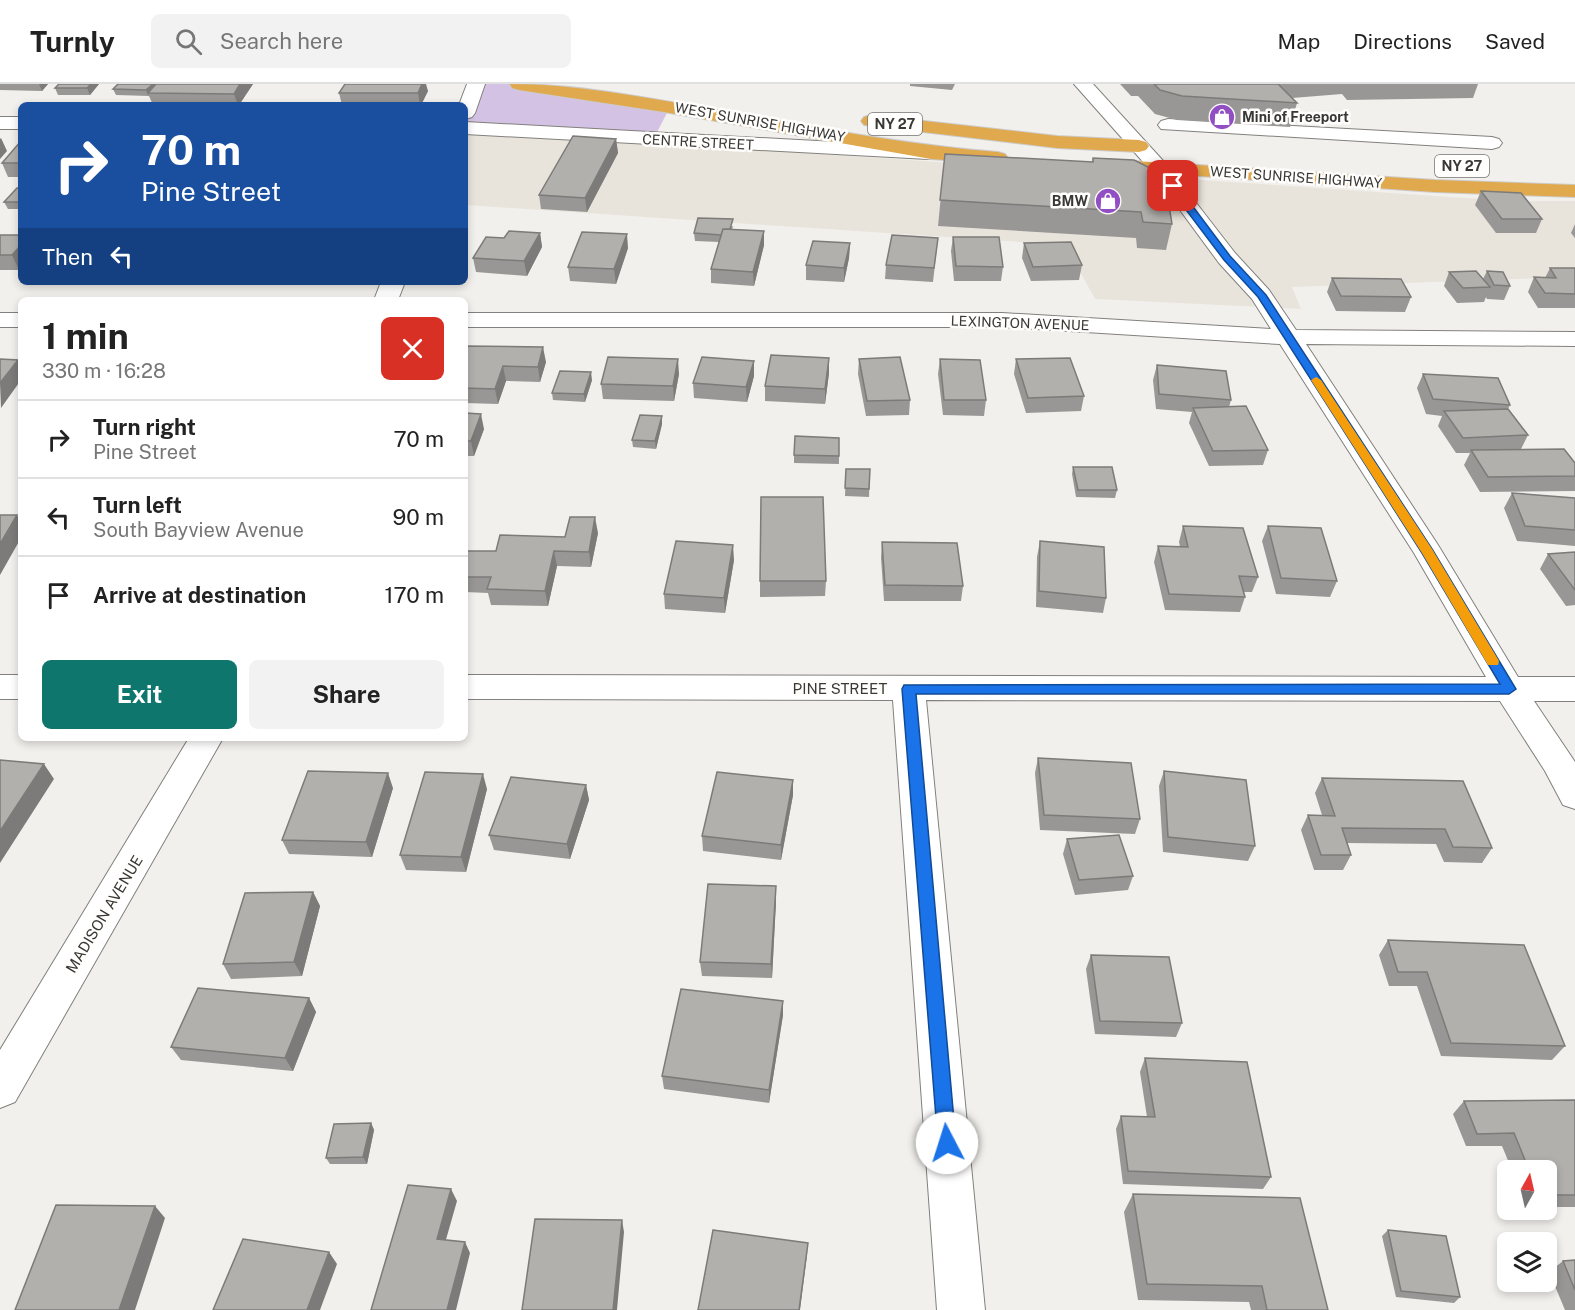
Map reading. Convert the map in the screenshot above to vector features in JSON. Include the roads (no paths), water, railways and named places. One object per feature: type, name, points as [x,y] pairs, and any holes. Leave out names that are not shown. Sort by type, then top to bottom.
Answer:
[{"type":"highway","name":"WEST SUNRISE HIGHWAY","points":[[519,84],[664,106],[932,153],[1022,160]]},
{"type":"highway","name":"WEST SUNRISE HIGHWAY","points":[[848,117],[1435,186],[1575,191]]},
{"type":"highway","name":"WEST SUNRISE HIGHWAY","points":[[1078,164],[1153,153]]},
{"type":"street","points":[[468,105],[476,84]]},
{"type":"street","points":[[1083,84],[1153,153],[1227,258],[1262,295],[1428,552],[1509,689],[1558,763],[1575,795]]},
{"type":"street","points":[[0,123],[18,123]]},
{"type":"street","points":[[1168,125],[1325,142],[1492,143]]},
{"type":"street","name":"CENTRE STREET","points":[[468,129],[932,153]]},
{"type":"street","points":[[0,320],[18,320]]},
{"type":"street","name":"LEXINGTON AVENUE","points":[[468,320],[1002,320],[1288,337],[1575,339]]},
{"type":"street","points":[[0,687],[18,687]]},
{"type":"street","name":"PINE STREET","points":[[468,687],[1575,689]]},
{"type":"street","points":[[909,689],[961,1310]]},
{"type":"street","name":"MADISON AVENUE","points":[[0,1088],[204,741]]},
{"type":"place","name":"Mini of Freeport","points":[[1222,117]]},
{"type":"place","name":"BMW","points":[[1108,201]]}]
